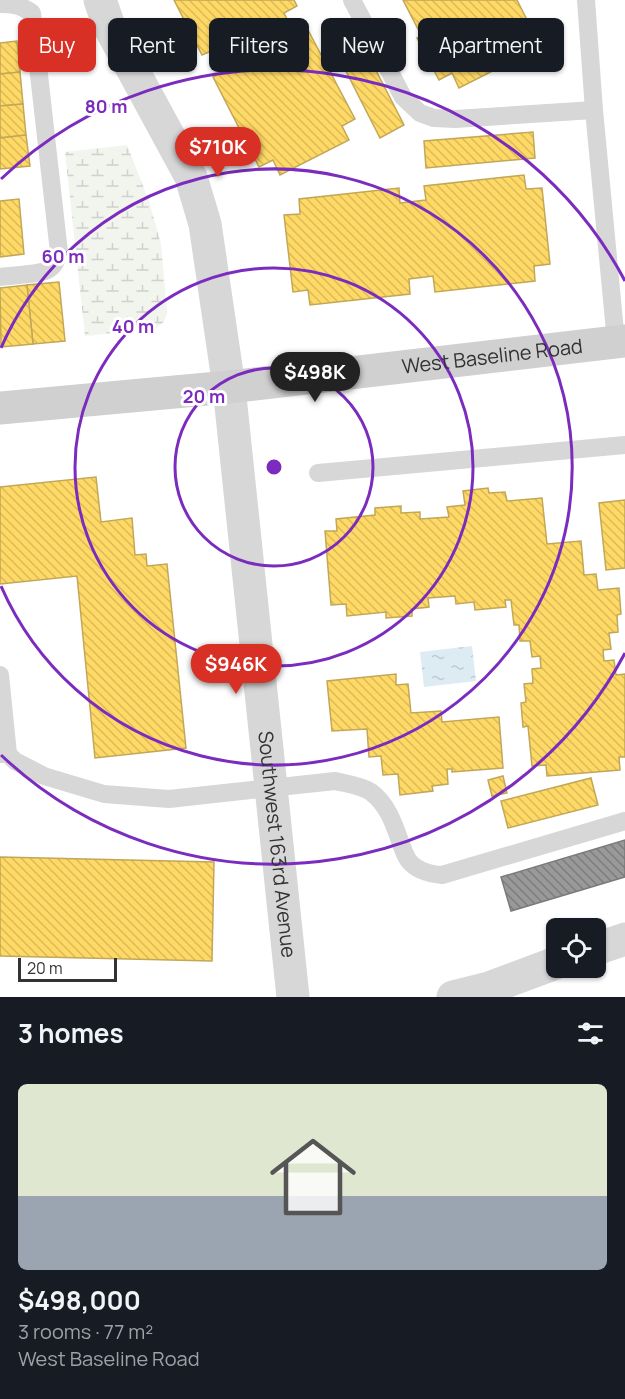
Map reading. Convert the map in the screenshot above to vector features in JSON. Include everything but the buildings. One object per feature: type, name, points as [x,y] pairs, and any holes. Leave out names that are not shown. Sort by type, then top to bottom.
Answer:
[{"type":"street","name":"Southwest 163rd Avenue","points":[[100,0],[109,26],[191,177],[205,224],[229,387],[293,997]]},
{"type":"street","name":"West Baseline Road","points":[[0,408],[229,387],[621,342]]},
{"type":"street","points":[[606,946],[625,939]]},
{"type":"street","points":[[453,997],[489,988],[546,967]]},
{"type":"lane","points":[[352,0],[403,97],[420,113],[434,118],[455,119],[594,110]]},
{"type":"lane","points":[[586,0],[594,110],[621,342]]},
{"type":"lane","points":[[0,4],[15,4],[32,13],[59,252],[50,269],[0,277]]},
{"type":"lane","points":[[318,473],[625,445]]},
{"type":"lane","points":[[0,675],[4,754],[44,776],[104,794],[169,799],[335,781],[354,785],[369,791],[380,800],[388,810],[408,860],[429,874],[442,875],[625,821]]},
{"type":"green space","points":[[127,145],[149,201],[161,244],[167,311],[161,325],[152,329],[85,336],[65,152]]},
{"type":"water","points":[[472,646],[476,681],[424,687],[420,652]]}]
